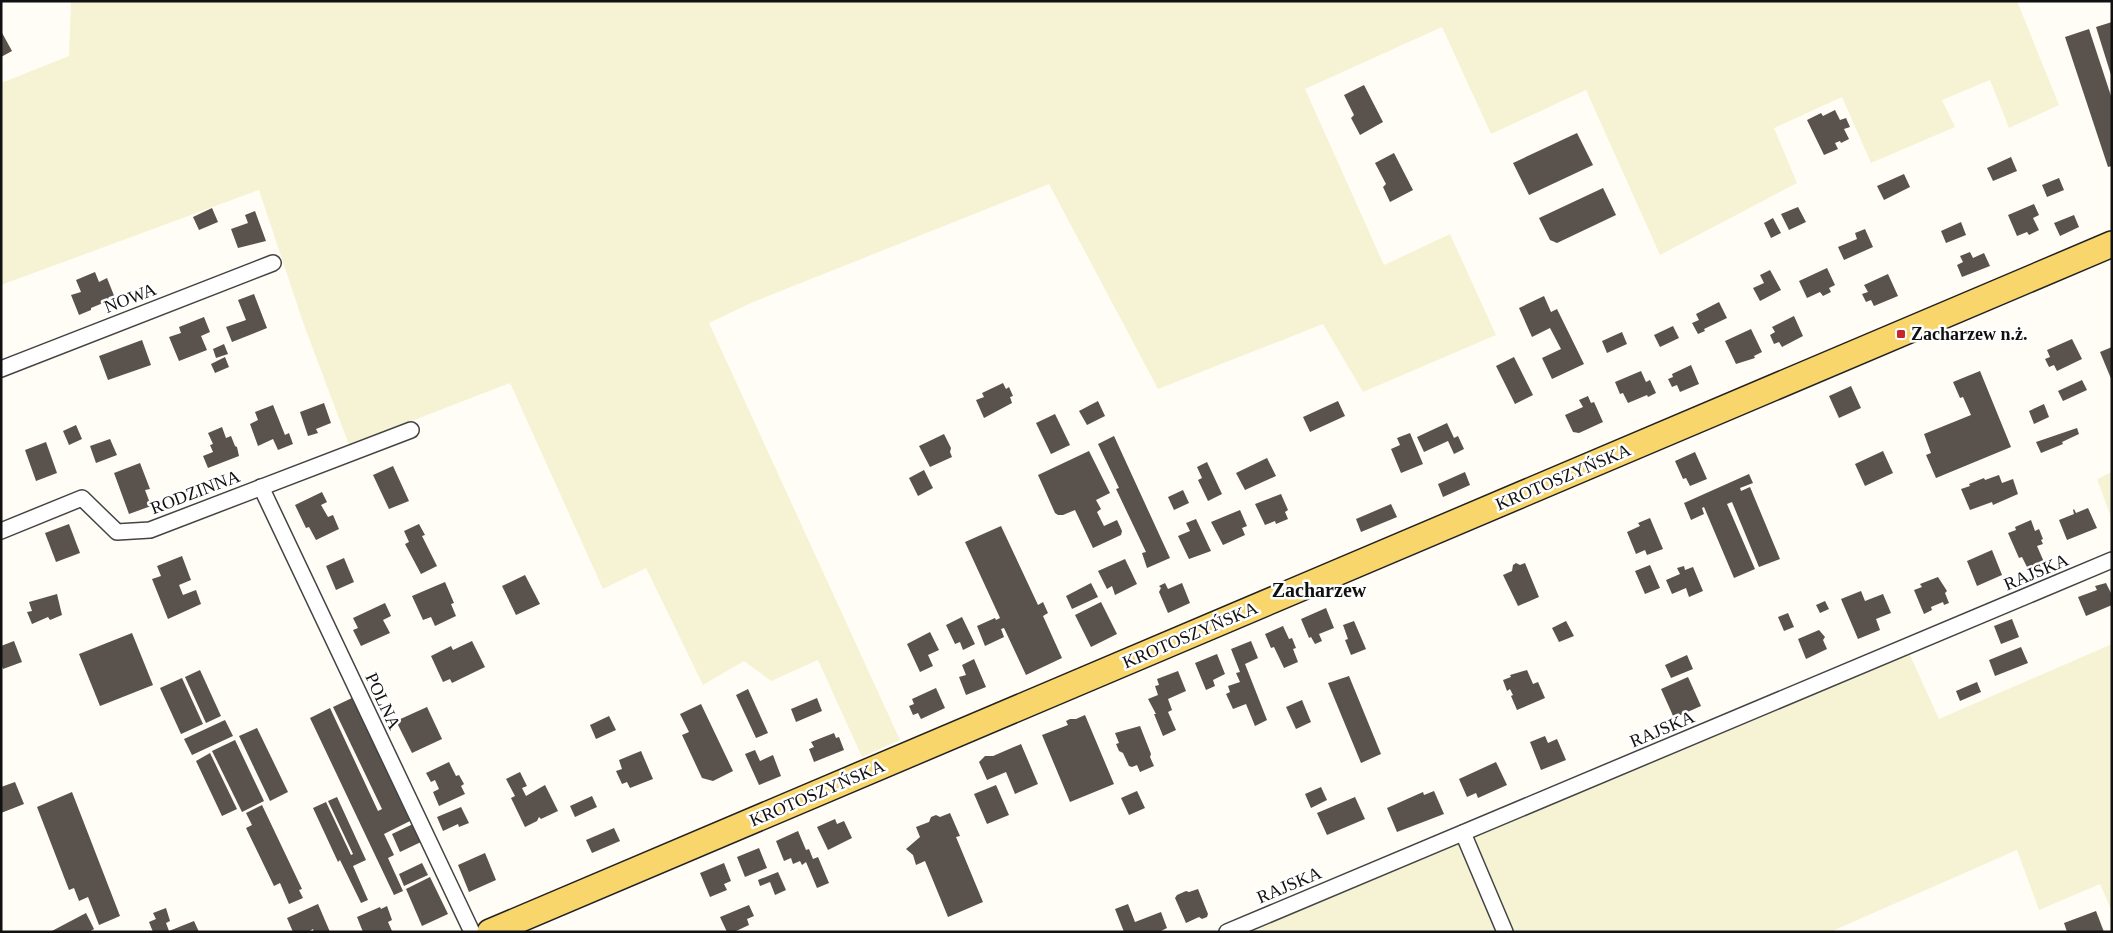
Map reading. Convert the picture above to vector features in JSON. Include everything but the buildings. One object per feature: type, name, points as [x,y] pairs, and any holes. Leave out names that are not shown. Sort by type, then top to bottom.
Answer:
[{"type":"main road","name":"KROTOSZYŃSKA","points":[[490,932],[2112,244]]},
{"type":"street","name":"NOWA","points":[[1,369],[273,263]]},
{"type":"street","name":"RODZINNA","points":[[1,531],[82,498],[117,532],[150,530],[410,430]]},
{"type":"street","name":"POLNA","points":[[261,487],[472,932]]},
{"type":"street","name":"RAJSKA","points":[[1227,932],[2112,560]]},
{"type":"street","points":[[1463,832],[1505,932]]},
{"type":"shaded area","points":[[71,1],[2017,1],[2059,105],[2009,128],[1990,80],[1942,100],[1955,127],[1871,163],[1842,97],[1774,128],[1797,183],[1660,255],[1586,90],[1491,134],[1442,27],[1305,89],[1384,265],[1450,234],[1496,335],[1363,392],[1323,324],[1158,389],[1049,184],[751,303],[709,323],[900,740],[862,757],[818,660],[771,681],[744,661],[703,685],[646,568],[603,589],[510,383],[349,445],[304,325],[259,190],[1,285],[1,83],[69,56]]},
{"type":"shaded area","points":[[2112,472],[2112,520],[2097,479]]},
{"type":"shaded area","points":[[2112,644],[2112,912],[2100,884],[2039,910],[2017,850],[1830,932],[1248,932],[1909,653],[1939,719]]},
{"type":"place","name":"Zacharzew n.ż.","points":[[1901,334]]},
{"type":"district","name":"Zacharzew","points":[[1319,590]]}]
